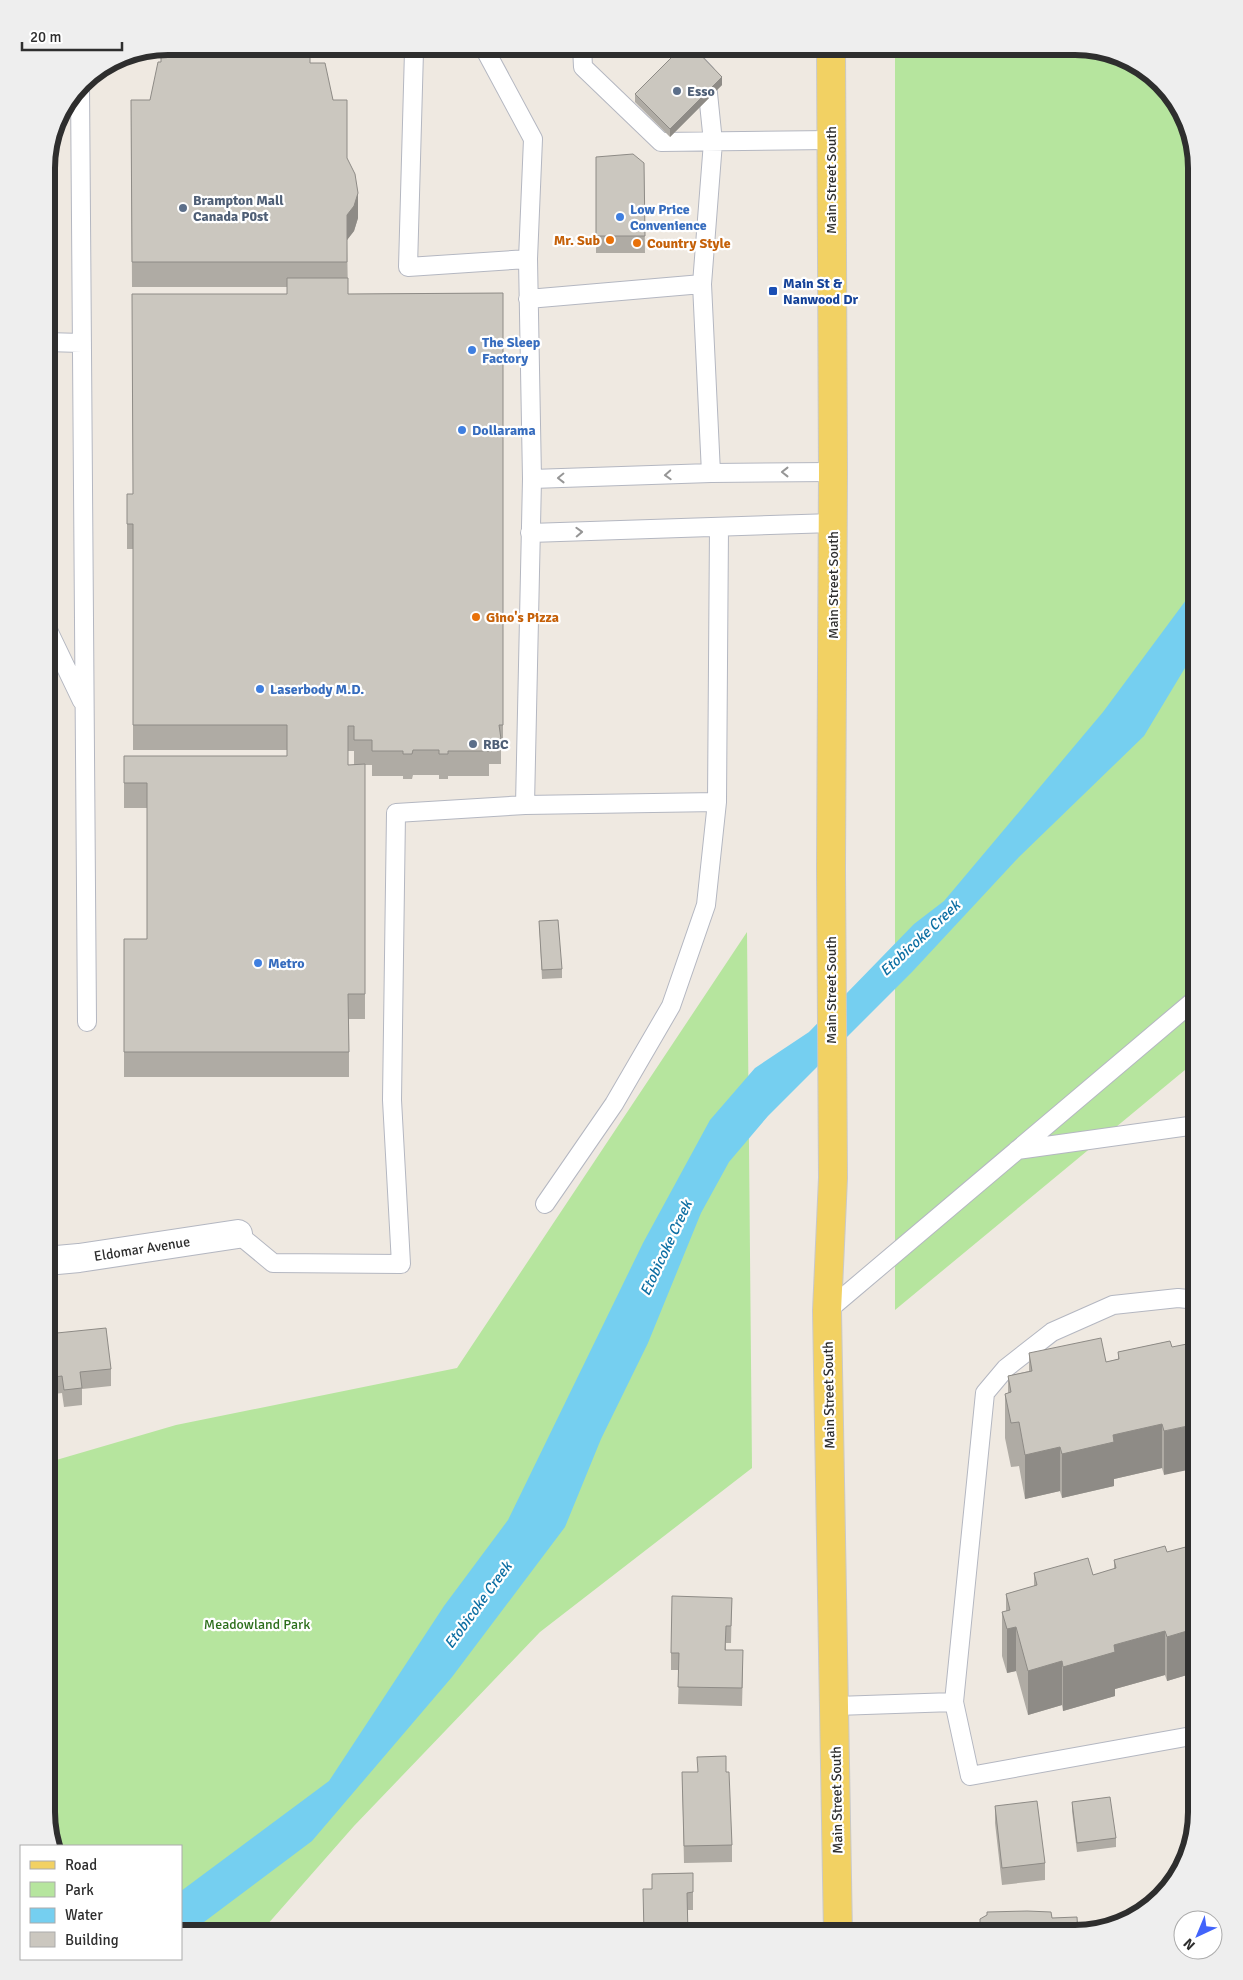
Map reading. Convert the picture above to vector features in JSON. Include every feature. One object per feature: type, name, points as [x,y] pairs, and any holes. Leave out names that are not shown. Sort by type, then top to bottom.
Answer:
[{"type":"main road","name":"Main Street South","points":[[831,55],[833,472],[832,1178],[827,1311],[836,1706],[838,1925]]},
{"type":"street","name":"Eldomar Avenue","points":[[55,1260],[238,1234]]},
{"type":"lane","points":[[414,55],[408,268],[528,259]]},
{"type":"lane","points":[[488,55],[533,138],[528,259],[532,479],[525,805]]},
{"type":"lane","points":[[582,55],[583,67],[661,142],[831,140]]},
{"type":"lane","points":[[688,55],[706,74],[713,142],[702,284],[711,472]]},
{"type":"lane","points":[[80,97],[86,1022]]},
{"type":"lane","points":[[528,299],[702,284]]},
{"type":"lane","points":[[55,342],[82,343]]},
{"type":"lane","points":[[532,479],[711,472],[833,472]]},
{"type":"lane","points":[[530,533],[833,523]]},
{"type":"lane","points":[[545,1204],[614,1104],[671,1006],[706,905],[717,802],[719,527]]},
{"type":"lane","points":[[55,645],[84,706]]},
{"type":"lane","points":[[238,1234],[273,1263],[401,1264],[392,1100],[396,814],[525,805],[717,802]]},
{"type":"lane","points":[[827,1311],[1188,1006]]},
{"type":"lane","points":[[1017,1150],[1188,1126]]},
{"type":"lane","points":[[1188,1299],[1178,1298],[1113,1305],[1052,1332],[1006,1368],[985,1393],[954,1702],[970,1776],[1188,1738]]},
{"type":"lane","points":[[836,1706],[954,1702]]},
{"type":"green space","points":[[895,55],[1082,55],[1097,57],[1111,61],[1138,74],[1160,94],[1176,118],[1182,132],[1187,154],[1188,1067],[895,1310]]},
{"type":"green space","name":"Meadowland Park","points":[[747,932],[752,1468],[540,1632],[354,1826],[267,1925],[182,1925],[182,1845],[60,1845],[57,1834],[55,1812],[55,1460],[176,1425],[457,1368]]},
{"type":"water","name":"Etobicoke Creek","points":[[1188,597],[1188,663],[1144,736],[1019,857],[912,972],[768,1116],[729,1162],[701,1213],[648,1343],[601,1439],[565,1527],[452,1677],[312,1841],[200,1925],[182,1925],[182,1890],[329,1781],[444,1606],[508,1520],[643,1243],[710,1120],[755,1068],[809,1032],[914,924],[944,901],[1103,712]]},
{"type":"building","points":[[184,55],[310,55],[310,63],[325,63],[333,100],[347,100],[347,158],[355,174],[358,193],[354,206],[347,215],[347,262],[132,262],[131,100],[150,100],[158,62],[161,62],[161,57],[184,57]]},
{"type":"building","points":[[674,55],[701,55],[722,77],[670,129],[635,94]]},
{"type":"building","name":"Low Price Convenience","points":[[633,154],[644,163],[645,236],[596,236],[596,157]]},
{"type":"building","points":[[287,278],[348,278],[348,294],[503,293],[503,725],[499,725],[501,739],[489,739],[489,751],[448,751],[448,754],[439,754],[439,750],[413,750],[412,754],[403,754],[403,751],[372,751],[372,740],[354,740],[354,726],[348,726],[348,765],[365,764],[365,994],[348,994],[349,1052],[124,1052],[124,939],[147,939],[147,783],[124,783],[124,756],[287,756],[287,725],[133,725],[133,524],[127,524],[127,494],[133,494],[132,294],[287,294]]},
{"type":"building","points":[[558,920],[562,969],[542,970],[539,921]]},
{"type":"building","points":[[106,1328],[111,1369],[80,1372],[82,1388],[64,1390],[62,1376],[55,1377],[55,1333]]},
{"type":"building","points":[[1101,1338],[1106,1362],[1119,1359],[1118,1352],[1170,1341],[1172,1347],[1188,1344],[1188,1426],[1164,1431],[1162,1424],[1113,1435],[1114,1442],[1062,1454],[1060,1447],[1025,1455],[1019,1422],[1011,1423],[1005,1394],[1011,1392],[1008,1376],[1032,1371],[1029,1353]]},
{"type":"building","points":[[1165,1546],[1167,1552],[1188,1546],[1188,1631],[1167,1637],[1165,1631],[1114,1645],[1115,1652],[1063,1667],[1062,1661],[1028,1671],[1016,1627],[1007,1629],[1002,1612],[1010,1610],[1006,1594],[1037,1585],[1034,1573],[1088,1558],[1093,1575],[1116,1568],[1114,1560]]},
{"type":"building","points":[[672,1596],[732,1598],[731,1626],[726,1626],[725,1650],[743,1650],[742,1688],[678,1687],[679,1653],[671,1653]]},
{"type":"building","points":[[726,1756],[726,1772],[729,1772],[732,1845],[684,1846],[682,1772],[698,1772],[697,1757]]},
{"type":"building","points":[[1110,1797],[1116,1838],[1077,1843],[1072,1802]]},
{"type":"building","points":[[1037,1801],[1045,1863],[1002,1868],[995,1806]]},
{"type":"building","points":[[693,1873],[693,1892],[687,1893],[688,1925],[644,1925],[643,1889],[652,1889],[652,1874]]},
{"type":"building","points":[[987,1912],[1051,1912],[1052,1918],[1077,1917],[1077,1925],[980,1925],[980,1919],[987,1915]]},
{"type":"place","name":"Esso","points":[[677,91]]},
{"type":"place","name":"Brampton Mall Canada P0st","points":[[183,208]]},
{"type":"place","name":"Low Price Convenience","points":[[620,217]]},
{"type":"place","name":"Mr. Sub","points":[[610,240]]},
{"type":"place","name":"Country Style","points":[[637,243]]},
{"type":"place","name":"Main St & Nanwood Dr","points":[[773,291]]},
{"type":"place","name":"The Sleep Factory","points":[[472,350]]},
{"type":"place","name":"Dollarama","points":[[462,430]]},
{"type":"place","name":"Gino's Pizza","points":[[476,617]]},
{"type":"place","name":"Laserbody M.D.","points":[[260,689]]},
{"type":"place","name":"RBC","points":[[473,744]]},
{"type":"place","name":"Metro","points":[[258,963]]}]
